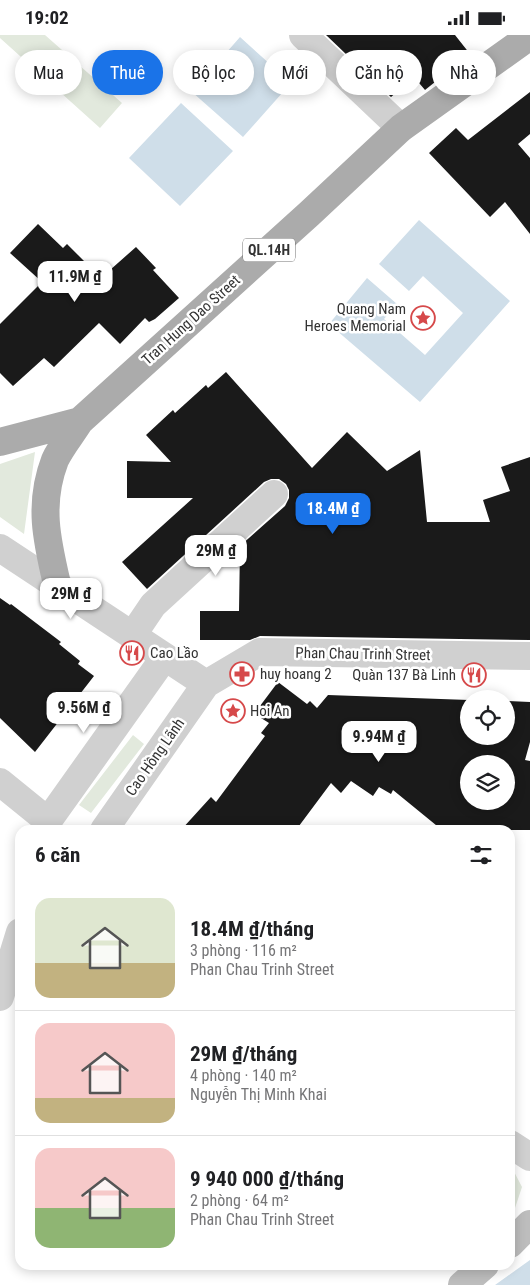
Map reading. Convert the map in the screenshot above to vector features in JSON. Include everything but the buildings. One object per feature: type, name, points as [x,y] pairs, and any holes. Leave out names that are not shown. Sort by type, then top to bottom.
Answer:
[{"type":"main road","name":"Tran Hung Dao Street","points":[[0,442],[80,421],[401,128],[530,36]]},
{"type":"main road","points":[[57,584],[46,537],[45,498],[56,459],[80,421]]},
{"type":"street","points":[[303,35],[401,128]]},
{"type":"street","points":[[132,637],[154,605],[274,494]]},
{"type":"street","points":[[0,548],[57,584],[132,637],[206,684]]},
{"type":"street","name":"Phan Chau Trinh Street","points":[[206,684],[260,652],[530,656]]},
{"type":"street","points":[[0,782],[47,825],[164,658]]},
{"type":"street","name":"Cao Hồng Lãnh","points":[[107,825],[206,684]]},
{"type":"street","points":[[0,997],[15,948]]},
{"type":"street","points":[[515,1147],[530,1157]]},
{"type":"street","points":[[515,1238],[530,1224]]},
{"type":"street","points":[[462,1285],[479,1270]]},
{"type":"shaded area","points":[[0,35],[45,35],[62,50],[15,52],[0,38]]},
{"type":"shaded area","points":[[240,37],[264,59],[264,95],[280,95],[243,137],[195,95],[254,95],[254,50],[229,50]]},
{"type":"shaded area","points":[[82,68],[92,77],[92,95],[113,95],[122,103],[100,128],[63,95],[82,95]]},
{"type":"shaded area","points":[[181,103],[233,151],[180,206],[129,158]]},
{"type":"shaded area","points":[[419,220],[510,301],[420,402],[329,324],[367,278],[397,304],[384,319],[425,355],[463,313],[423,276],[409,291],[379,264]]},
{"type":"shaded area","points":[[35,452],[24,534],[0,517],[0,464]]},
{"type":"shaded area","points":[[133,735],[144,744],[91,813],[79,805]]},
{"type":"shaded area","points":[[515,1174],[522,1187],[515,1208]]},
{"type":"shaded area","points":[[530,1260],[530,1285],[495,1285]]},
{"type":"place","name":"Quang Nam Heroes Memorial","points":[[423,318]]},
{"type":"place","name":"Cao Lầo","points":[[132,653]]},
{"type":"place","name":"huy hoang 2","points":[[242,674]]},
{"type":"place","name":"Quàn 137 Bà Linh","points":[[474,675]]},
{"type":"place","name":"Hoi An","points":[[233,711]]}]
